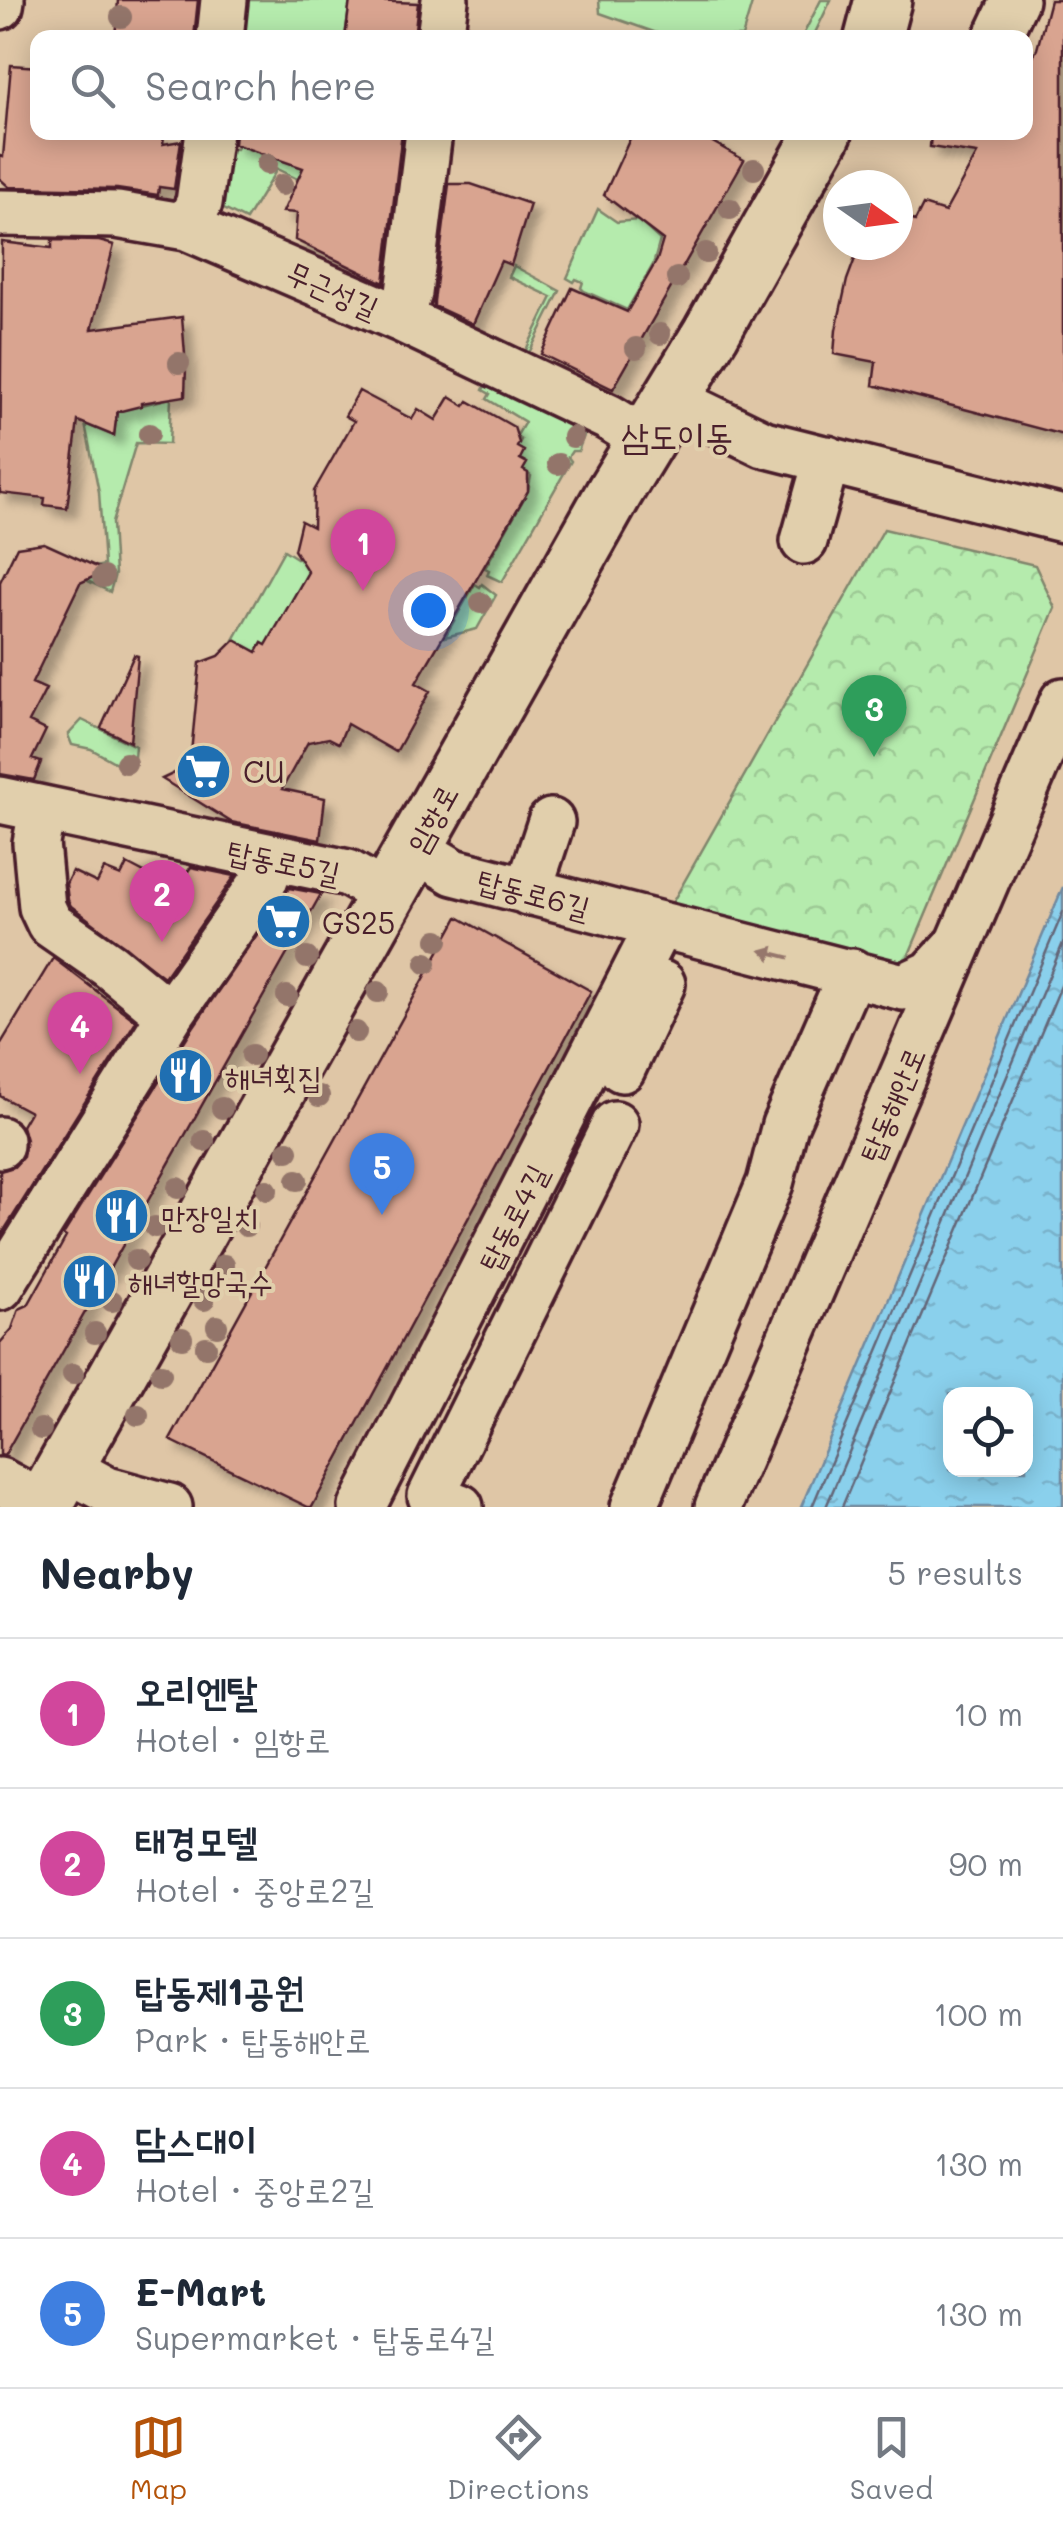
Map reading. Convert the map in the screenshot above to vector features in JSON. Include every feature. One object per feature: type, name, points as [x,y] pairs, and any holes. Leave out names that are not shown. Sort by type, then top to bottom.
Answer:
[{"type":"main road","points":[[875,30],[883,0]]},
{"type":"main road","name":"임항로","points":[[38,1490],[388,896],[819,140]]},
{"type":"street","points":[[221,30],[224,0]]},
{"type":"street","points":[[441,30],[445,0]]},
{"type":"street","points":[[1001,30],[1015,0]]},
{"type":"street","points":[[187,227],[199,204],[208,140]]},
{"type":"street","points":[[399,318],[409,293],[428,140]]},
{"type":"street","name":"무근성길","points":[[0,213],[117,214],[187,227],[399,318],[608,417],[658,419],[1063,519]]},
{"type":"street","points":[[804,541],[828,459]]},
{"type":"street","name":"탑동해안로","points":[[718,1507],[1063,700]]},
{"type":"street","points":[[21,805],[36,843],[42,907],[50,924],[170,1015]]},
{"type":"street","name":"탑동로5길","points":[[21,805],[348,873],[388,896]]},
{"type":"street","points":[[528,892],[551,822]]},
{"type":"street","name":"탑동로6길","points":[[414,848],[454,872],[903,987],[931,974],[961,942]]},
{"type":"street","points":[[0,1287],[170,1015],[265,879],[270,858]]},
{"type":"street","points":[[622,1069],[655,924]]},
{"type":"street","name":"탑동로4길","points":[[362,1507],[655,924]]},
{"type":"street","points":[[634,1507],[770,1183],[784,1126],[852,972]]},
{"type":"street","points":[[460,1507],[432,1496],[561,1204],[616,1124]]},
{"type":"street","points":[[38,1490],[107,1490],[169,1507]]},
{"type":"green space","points":[[240,0],[350,0],[346,30],[237,30]]},
{"type":"green space","points":[[599,0],[753,0],[744,30],[648,30],[600,13]]},
{"type":"green space","points":[[821,0],[831,0],[816,30],[806,30]]},
{"type":"green space","points":[[238,142],[316,173],[310,185],[277,169],[246,220],[216,205],[221,148],[236,149]]},
{"type":"green space","points":[[598,209],[617,222],[638,220],[660,240],[653,265],[627,310],[584,291],[583,282],[567,278]]},
{"type":"green space","points":[[514,266],[560,291],[529,353],[525,352],[552,297],[509,277]]},
{"type":"green space","points":[[485,386],[586,431],[578,451],[572,451],[568,457],[571,461],[502,582],[487,575],[489,570],[485,568],[528,491],[531,476],[523,470],[527,463],[520,459],[517,447],[521,440],[516,437],[525,422],[487,399],[490,394],[483,390]]},
{"type":"green space","points":[[171,398],[169,444],[136,443],[112,523],[115,574],[110,592],[86,580],[95,567],[104,565],[99,492],[85,424],[114,436],[117,411]]},
{"type":"green space","points":[[884,529],[1035,565],[1055,608],[902,971],[671,905]]},
{"type":"green space","points":[[284,550],[311,567],[267,646],[262,643],[257,652],[234,640]]},
{"type":"green space","points":[[475,584],[482,584],[496,595],[477,629],[441,638],[446,635]]},
{"type":"green space","points":[[82,720],[135,746],[133,769],[91,749],[72,745],[68,735]]},
{"type":"water","points":[[1063,887],[1063,1507],[801,1507]]},
{"type":"building","points":[[118,0],[198,0],[195,30],[116,30]]},
{"type":"building","points":[[350,0],[418,3],[415,30],[346,30]]},
{"type":"building","points":[[1050,0],[1063,0],[1063,435],[873,385],[876,362],[834,354],[836,330],[854,260],[913,260],[913,220],[923,205],[945,212],[977,154],[930,147],[930,140],[1033,140],[1033,56]]},
{"type":"building","points":[[11,65],[30,66],[30,140],[164,140],[163,144],[181,141],[174,189],[159,187],[158,195],[117,189],[9,187],[0,179],[0,156],[3,157]]},
{"type":"building","points":[[234,140],[401,140],[384,283],[295,240],[297,213],[283,212],[303,168],[234,144]]},
{"type":"building","points":[[629,140],[709,140],[744,160],[613,389],[541,354],[572,288],[627,312],[657,260],[663,240],[604,195]]},
{"type":"building","points":[[449,184],[471,184],[530,204],[511,265],[501,261],[473,324],[434,306]]},
{"type":"building","points":[[52,240],[114,245],[92,329],[182,317],[186,367],[185,396],[141,403],[117,412],[114,436],[78,421],[67,508],[44,505],[45,498],[0,493],[2,242],[52,248]]},
{"type":"building","points":[[359,391],[412,419],[418,409],[436,420],[450,397],[465,406],[468,401],[514,427],[517,447],[524,451],[520,459],[527,463],[523,470],[528,473],[528,491],[416,683],[430,691],[396,752],[347,724],[339,743],[329,738],[308,742],[282,789],[325,798],[320,840],[231,822],[162,779],[183,769],[191,753],[200,663],[219,656],[235,640],[257,652],[262,643],[266,645],[308,572],[294,550],[301,521],[313,527],[314,491],[354,421],[345,416]]},
{"type":"building","points":[[44,543],[106,571],[80,583],[32,683],[46,689],[29,722],[46,730],[32,759],[41,762],[34,780],[0,774],[0,582],[17,547]]},
{"type":"building","points":[[134,655],[138,656],[130,742],[101,728]]},
{"type":"building","points":[[127,864],[171,887],[175,881],[179,884],[191,867],[235,876],[164,977],[68,900],[66,884],[72,871],[97,883],[104,869],[121,876]]},
{"type":"building","points":[[289,888],[321,894],[4,1456],[0,1455],[0,1343],[12,1329],[19,1309],[28,1305],[66,1237],[63,1235],[192,1029]]},
{"type":"building","points":[[458,917],[591,991],[312,1507],[308,1507],[170,1440]]},
{"type":"building","points":[[53,958],[136,1021],[0,1237],[0,1171],[14,1167],[23,1157],[26,1140],[22,1126],[30,1112],[0,1096],[0,1045]]},
{"type":"place","name":"오리엔탈","points":[[363,591]]},
{"type":"place","name":"탑동제1공원","points":[[874,757]]},
{"type":"place","name":"CU","points":[[204,771]]},
{"type":"place","name":"GS25","points":[[283,922]]},
{"type":"place","name":"태경모텔","points":[[162,942]]},
{"type":"place","name":"담스대이","points":[[80,1074]]},
{"type":"place","name":"해녀횟집","points":[[186,1076]]},
{"type":"place","name":"E-Mart","points":[[382,1215]]},
{"type":"place","name":"만장일치","points":[[122,1216]]},
{"type":"place","name":"해녀할망국수","points":[[89,1281]]},
{"type":"district","name":"삼도이동","points":[[677,435]]}]
